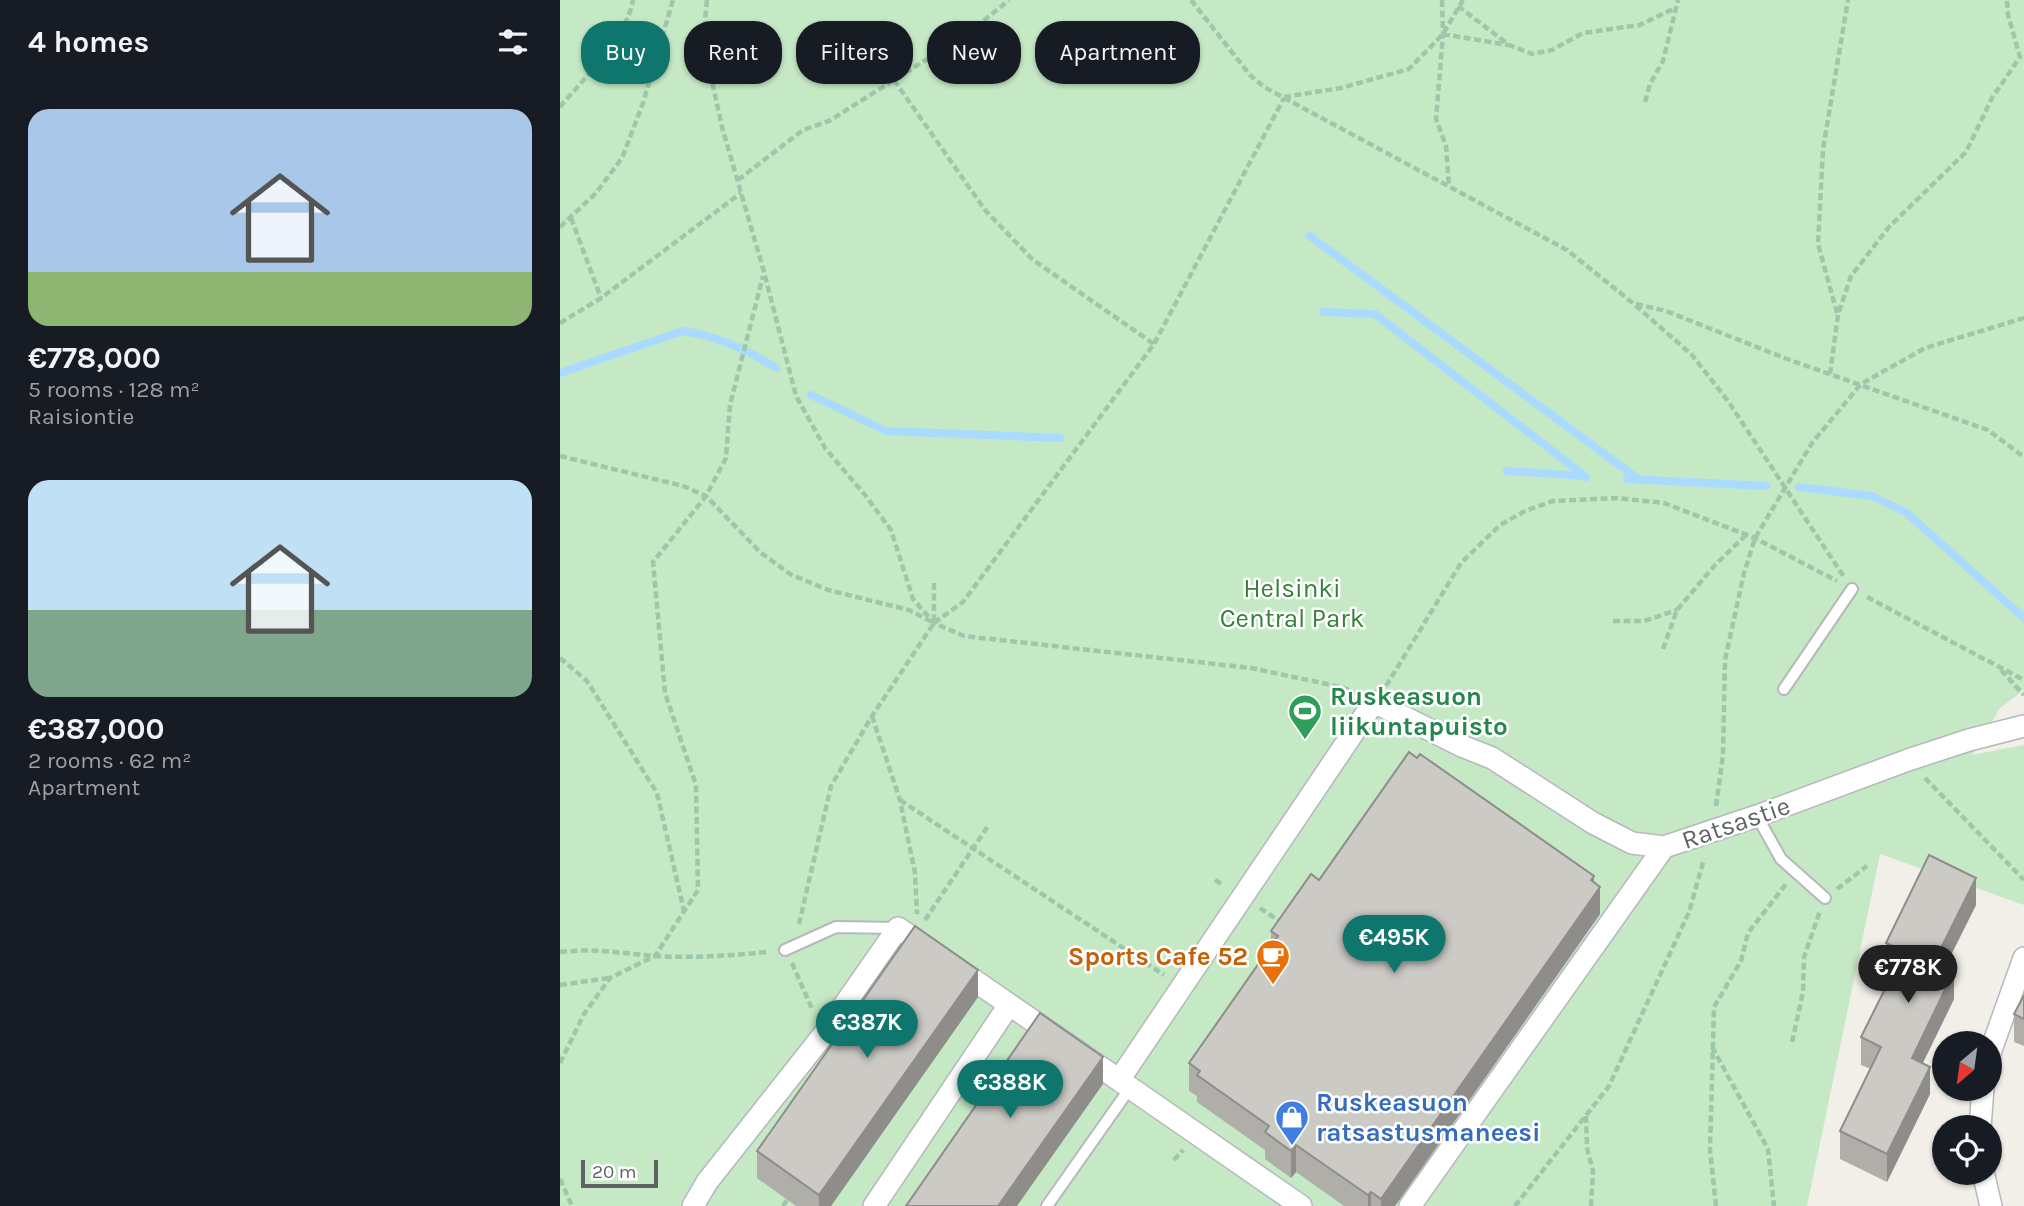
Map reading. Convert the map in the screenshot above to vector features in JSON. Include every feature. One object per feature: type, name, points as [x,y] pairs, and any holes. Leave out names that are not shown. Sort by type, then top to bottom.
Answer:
[{"type":"street","name":"Ratsastie","points":[[1374,702],[1492,758],[1593,824],[1633,843],[1664,847],[1908,760],[2024,726]]},
{"type":"street","points":[[1124,1084],[1182,987],[1374,702]]},
{"type":"street","points":[[1410,1206],[1664,847]]},
{"type":"street","points":[[693,1206],[707,1182],[908,928],[1009,1005],[1301,1206]]},
{"type":"street","points":[[1998,1031],[2024,958]]},
{"type":"street","points":[[874,1206],[1009,1005]]},
{"type":"street","points":[[1986,1185],[1991,1206]]},
{"type":"lane","points":[[1784,689],[1852,589]]},
{"type":"lane","points":[[1757,816],[1781,859],[1825,898]]},
{"type":"lane","points":[[785,950],[836,927],[908,928]]},
{"type":"lane","points":[[1047,1206],[1124,1084]]},
{"type":"path","points":[[560,107],[616,38],[632,12],[634,0]]},
{"type":"path","points":[[560,227],[596,193],[622,158],[643,103],[673,0]]},
{"type":"path","points":[[708,0],[705,20],[707,59],[722,127],[796,396],[825,448],[891,530],[913,599],[934,623]]},
{"type":"path","points":[[913,68],[970,32],[1009,0]]},
{"type":"path","points":[[1191,0],[1250,75],[1264,87],[1567,250],[1692,355],[1728,401],[1852,589]]},
{"type":"path","points":[[1442,0],[1443,34],[1436,119],[1446,146],[1449,187]]},
{"type":"path","points":[[1284,97],[1341,88],[1409,69],[1443,34],[1463,0]]},
{"type":"path","points":[[1645,102],[1650,83],[1663,61],[1678,0]]},
{"type":"path","points":[[1838,315],[1818,244],[1823,149],[1848,0]]},
{"type":"path","points":[[1830,374],[1838,315],[1851,276],[1889,228],[1966,152],[1992,98],[2020,57],[2008,15],[2007,0]]},
{"type":"path","points":[[1458,6],[1509,45]]},
{"type":"path","points":[[1443,34],[1509,45],[1532,54],[1552,50],[1583,33],[1640,25],[1675,8]]},
{"type":"path","points":[[738,180],[803,131],[830,121],[888,84]]},
{"type":"path","points":[[897,84],[985,210],[1033,260],[1154,344]]},
{"type":"path","points":[[785,950],[797,930],[831,786],[872,716],[934,623],[963,602],[1154,344],[1284,97]]},
{"type":"path","points":[[560,323],[601,298],[741,193]]},
{"type":"path","points":[[571,218],[601,298]]},
{"type":"path","points":[[560,985],[610,978],[655,956],[698,890],[696,785],[665,693],[653,562],[706,496],[726,458],[730,405],[764,272]]},
{"type":"path","points":[[1634,304],[1666,311],[1787,359],[1988,430],[2024,457]]},
{"type":"path","points":[[1515,1206],[1609,1086],[1689,912],[1712,832],[1723,754],[1725,660],[1744,573],[1755,538],[1812,443],[1861,384],[1925,348],[2024,318]]},
{"type":"path","points":[[560,456],[683,486],[706,496],[760,552],[790,574],[828,590],[909,610],[964,636],[1251,668],[1341,687],[1374,702],[1461,563],[1500,525],[1525,511],[1553,502],[1616,498],[1664,503],[1755,538],[2024,680]]},
{"type":"path","points":[[1663,649],[1677,610],[1715,565],[1746,535]]},
{"type":"path","points":[[934,582],[934,623]]},
{"type":"path","points":[[1613,621],[1644,621],[1677,610]]},
{"type":"path","points":[[560,657],[587,681],[657,793],[684,911]]},
{"type":"path","points":[[1998,667],[2024,695]]},
{"type":"path","points":[[872,716],[900,800],[915,873],[918,918]]},
{"type":"path","points":[[1908,760],[2024,880]]},
{"type":"path","points":[[900,800],[1182,987]]},
{"type":"path","points":[[908,928],[973,850],[988,826]]},
{"type":"path","points":[[1716,1206],[1710,1150],[1714,1007],[1741,961],[1748,933],[1787,883],[1781,859]]},
{"type":"path","points":[[1792,1042],[1803,992],[1804,957],[1825,898],[1867,866]]},
{"type":"path","points":[[560,951],[597,950],[655,956],[706,957],[785,950]]},
{"type":"path","points":[[785,950],[824,1034]]},
{"type":"path","points":[[560,1063],[584,1014],[610,978]]},
{"type":"path","points":[[1711,1045],[1768,1149],[1774,1206]]},
{"type":"path","points":[[1586,1115],[1587,1148],[1593,1171],[1591,1206]]},
{"type":"path","points":[[560,1179],[572,1206]]},
{"type":"path","points":[[783,1206],[788,1200]]},
{"type":"green space","name":"Helsinki Central Park","points":[[560,0],[2024,0],[2024,690],[2000,708],[1972,755],[2024,745],[2024,905],[1880,854],[1807,1206],[560,1206]]},
{"type":"building","points":[[1409,752],[1417,758],[1420,754],[1594,876],[1591,880],[1600,887],[1381,1199],[1371,1192],[1368,1195],[1296,1145],[1291,1151],[1265,1132],[1269,1126],[1197,1075],[1200,1071],[1189,1063],[1278,936],[1271,931],[1311,874],[1319,880]]},
{"type":"building","points":[[1929,855],[1976,878],[1934,962],[1954,971],[1912,1058],[1930,1067],[1887,1154],[1840,1131],[1881,1047],[1861,1037],[1904,951],[1886,943]]},
{"type":"building","points":[[915,926],[978,970],[819,1195],[757,1151]]},
{"type":"building","points":[[2024,995],[2024,1019],[2014,1014]]},
{"type":"building","points":[[1040,1013],[1103,1057],[998,1206],[906,1206]]},
{"type":"waterway","points":[[1310,236],[1638,479]]},
{"type":"waterway","points":[[1323,312],[1375,314],[1586,477]]},
{"type":"waterway","points":[[560,373],[683,331],[708,336],[731,345],[776,368]]},
{"type":"waterway","points":[[811,395],[886,431],[1060,438]]},
{"type":"waterway","points":[[1507,471],[1584,476]]},
{"type":"waterway","points":[[1627,479],[1766,486]]},
{"type":"waterway","points":[[1799,487],[1872,496],[1907,513],[2024,618]]},
{"type":"place","name":"Ruskeasuon liikuntapuisto","points":[[1305,741]]},
{"type":"place","name":"Sports Cafe 52","points":[[1273,986]]},
{"type":"place","name":"Ruskeasuon ratsastusmaneesi","points":[[1292,1147]]}]
